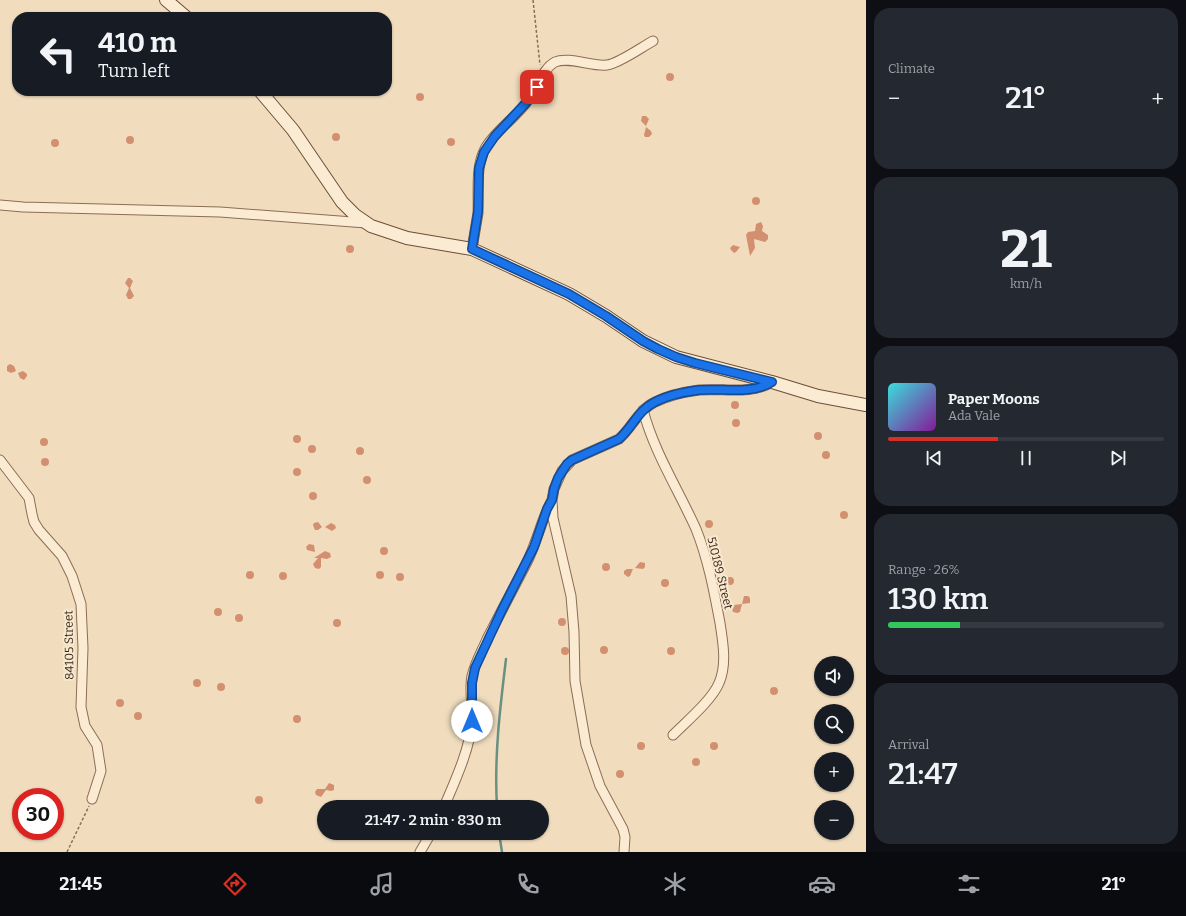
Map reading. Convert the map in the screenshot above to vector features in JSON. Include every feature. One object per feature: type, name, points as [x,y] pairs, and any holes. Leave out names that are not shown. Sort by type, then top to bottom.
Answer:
[{"type":"street","points":[[166,0],[180,12]]},
{"type":"street","points":[[472,249],[478,212],[479,168],[484,152],[495,136],[526,103],[549,67],[556,62],[567,61],[607,66],[653,41]]},
{"type":"street","points":[[264,96],[293,130],[342,202],[355,215],[366,223],[383,231],[407,238],[472,249],[569,294],[606,316],[643,341],[664,352],[695,363],[772,382],[818,396],[866,405]]},
{"type":"street","points":[[0,205],[23,207],[220,212],[366,223]]},
{"type":"street","points":[[624,852],[625,837],[623,829],[600,786],[586,745],[575,681],[574,632],[571,596],[554,518],[552,500],[554,489],[558,478],[567,464],[572,460],[619,439],[624,435],[643,410],[655,402],[680,393],[699,390],[757,389],[772,382]]},
{"type":"street","name":"510189 Street","points":[[643,410],[650,435],[693,523],[703,549],[714,589],[723,640],[723,668],[718,685],[711,696],[673,735]]},
{"type":"street","name":"84105 Street","points":[[0,460],[29,498],[34,522],[39,530],[62,556],[72,576],[81,604],[83,648],[81,707],[85,726],[97,745],[101,771],[92,799]]},
{"type":"street","points":[[447,800],[471,734],[472,683],[475,668],[502,610],[527,564],[547,509],[552,500]]},
{"type":"street","points":[[420,852],[427,840]]},
{"type":"path","points":[[533,0],[541,79]]},
{"type":"path","points":[[66,852],[92,799]]},
{"type":"building","points":[[668,73],[672,73],[674,77],[672,81],[668,81],[666,79],[666,75]]},
{"type":"building","points":[[418,93],[422,93],[424,97],[422,101],[418,101],[416,99],[416,95]]},
{"type":"building","points":[[642,116],[646,116],[649,119],[646,126],[641,121]]},
{"type":"building","points":[[646,127],[652,134],[649,137],[645,137],[644,135]]},
{"type":"building","points":[[334,133],[338,133],[340,137],[338,141],[334,141],[332,139],[332,135]]},
{"type":"building","points":[[128,136],[132,136],[134,140],[132,144],[128,144],[126,142],[126,138]]},
{"type":"building","points":[[449,138],[453,138],[455,142],[453,146],[449,146],[447,144],[447,140]]},
{"type":"building","points":[[53,139],[57,139],[59,143],[57,147],[53,147],[51,145],[51,141]]},
{"type":"building","points":[[754,197],[758,197],[760,201],[758,205],[754,205],[752,203],[752,199]]},
{"type":"building","points":[[761,222],[763,226],[762,231],[768,235],[768,239],[765,242],[754,239],[755,248],[750,256],[746,235],[748,232],[755,231],[756,224]]},
{"type":"building","points":[[348,245],[352,245],[354,249],[352,253],[348,253],[346,251],[346,247]]},
{"type":"building","points":[[733,245],[740,247],[734,253],[730,248]]},
{"type":"building","points":[[128,278],[133,281],[130,288],[134,296],[131,299],[128,299],[126,295],[129,288],[125,283]]},
{"type":"building","points":[[10,364],[14,366],[16,371],[11,373],[7,371],[7,366]]},
{"type":"building","points":[[23,371],[27,374],[24,380],[20,378],[18,373]]},
{"type":"building","points":[[733,401],[737,401],[739,405],[737,409],[733,409],[731,407],[731,403]]},
{"type":"building","points":[[734,419],[738,419],[740,423],[738,427],[734,427],[732,425],[732,421]]},
{"type":"building","points":[[816,432],[820,432],[822,436],[820,440],[816,440],[814,438],[814,434]]},
{"type":"building","points":[[295,435],[299,435],[301,439],[299,443],[295,443],[293,441],[293,437]]},
{"type":"building","points":[[42,438],[46,438],[48,442],[46,446],[42,446],[40,444],[40,440]]},
{"type":"building","points":[[310,445],[314,445],[316,449],[314,453],[310,453],[308,451],[308,447]]},
{"type":"building","points":[[358,447],[362,447],[364,451],[362,455],[358,455],[356,453],[356,449]]},
{"type":"building","points":[[824,451],[828,451],[830,455],[828,459],[824,459],[822,457],[822,453]]},
{"type":"building","points":[[43,458],[47,458],[49,462],[47,466],[43,466],[41,464],[41,460]]},
{"type":"building","points":[[295,468],[299,468],[301,472],[299,476],[295,476],[293,474],[293,470]]},
{"type":"building","points":[[365,476],[369,476],[371,480],[369,484],[365,484],[363,482],[363,478]]},
{"type":"building","points":[[311,492],[315,492],[317,496],[315,500],[311,500],[309,498],[309,494]]},
{"type":"building","points":[[842,511],[846,511],[848,515],[846,519],[842,519],[840,517],[840,513]]},
{"type":"building","points":[[707,520],[711,520],[713,524],[711,528],[707,528],[705,526],[705,522]]},
{"type":"building","points":[[318,522],[322,527],[315,530],[313,525],[314,523]]},
{"type":"building","points":[[331,523],[335,525],[336,528],[332,531],[325,527]]},
{"type":"building","points":[[309,544],[314,545],[315,552],[307,550],[306,547]]},
{"type":"building","points":[[382,547],[386,547],[388,551],[386,555],[382,555],[380,553],[380,549]]},
{"type":"building","points":[[325,551],[330,553],[331,557],[327,559],[321,558],[321,567],[319,569],[315,568],[313,564],[318,558],[314,558]]},
{"type":"building","points":[[640,562],[645,563],[645,567],[643,569],[635,568]]},
{"type":"building","points":[[604,563],[608,563],[610,567],[608,571],[604,571],[602,569],[602,565]]},
{"type":"building","points":[[627,569],[633,569],[628,577],[624,574],[624,571]]},
{"type":"building","points":[[248,571],[252,571],[254,575],[252,579],[248,579],[246,577],[246,573]]},
{"type":"building","points":[[378,571],[382,571],[384,575],[382,579],[378,579],[376,577],[376,573]]},
{"type":"building","points":[[281,572],[285,572],[287,576],[285,580],[281,580],[279,578],[279,574]]},
{"type":"building","points":[[398,573],[402,573],[404,577],[402,581],[398,581],[396,579],[396,575]]},
{"type":"building","points":[[728,577],[732,577],[734,581],[732,585],[728,585],[726,583],[726,579]]},
{"type":"building","points":[[663,579],[667,579],[669,583],[667,587],[663,587],[661,585],[661,581]]},
{"type":"building","points":[[744,596],[748,596],[750,598],[750,603],[742,604]]},
{"type":"building","points":[[742,604],[740,612],[733,612],[732,609],[734,605]]},
{"type":"building","points":[[216,608],[220,608],[222,612],[220,616],[216,616],[214,614],[214,610]]},
{"type":"building","points":[[237,614],[241,614],[243,618],[241,622],[237,622],[235,620],[235,616]]},
{"type":"building","points":[[560,618],[564,618],[566,622],[564,626],[560,626],[558,624],[558,620]]},
{"type":"building","points":[[335,619],[339,619],[341,623],[339,627],[335,627],[333,625],[333,621]]},
{"type":"building","points":[[602,646],[606,646],[608,650],[606,654],[602,654],[600,652],[600,648]]},
{"type":"building","points":[[563,647],[567,647],[569,651],[567,655],[563,655],[561,653],[561,649]]},
{"type":"building","points":[[669,647],[673,647],[675,651],[673,655],[669,655],[667,653],[667,649]]},
{"type":"building","points":[[195,679],[199,679],[201,683],[199,687],[195,687],[193,685],[193,681]]},
{"type":"building","points":[[219,683],[223,683],[225,687],[223,691],[219,691],[217,689],[217,685]]},
{"type":"building","points":[[772,687],[776,687],[778,691],[776,695],[772,695],[770,693],[770,689]]},
{"type":"building","points":[[118,699],[122,699],[124,703],[122,707],[118,707],[116,705],[116,701]]},
{"type":"building","points":[[136,712],[140,712],[142,716],[140,720],[136,720],[134,718],[134,714]]},
{"type":"building","points":[[295,715],[299,715],[301,719],[299,723],[295,723],[293,721],[293,717]]},
{"type":"building","points":[[639,742],[643,742],[645,746],[643,750],[639,750],[637,748],[637,744]]},
{"type":"building","points":[[712,742],[716,742],[718,746],[716,750],[712,750],[710,748],[710,744]]},
{"type":"building","points":[[694,758],[698,758],[700,762],[698,766],[694,766],[692,764],[692,760]]},
{"type":"building","points":[[618,770],[622,770],[624,774],[622,778],[618,778],[616,776],[616,772]]},
{"type":"building","points":[[329,783],[334,785],[334,790],[326,790],[321,797],[316,795],[315,792],[317,789],[325,789]]},
{"type":"building","points":[[257,796],[261,796],[263,800],[261,804],[257,804],[255,802],[255,798]]},
{"type":"waterway","points":[[497,800],[497,751],[506,659]]},
{"type":"waterway","points":[[500,840],[502,852]]},
{"type":"route","points":[[472,721],[472,676],[480,654],[527,564],[547,509],[552,500],[558,478],[567,464],[572,460],[619,439],[624,435],[643,410],[655,402],[684,392],[699,390],[750,390],[762,388],[772,382],[676,357],[643,341],[606,316],[569,294],[472,249],[478,212],[479,168],[484,152],[495,136],[508,124],[526,103],[537,87]]}]
